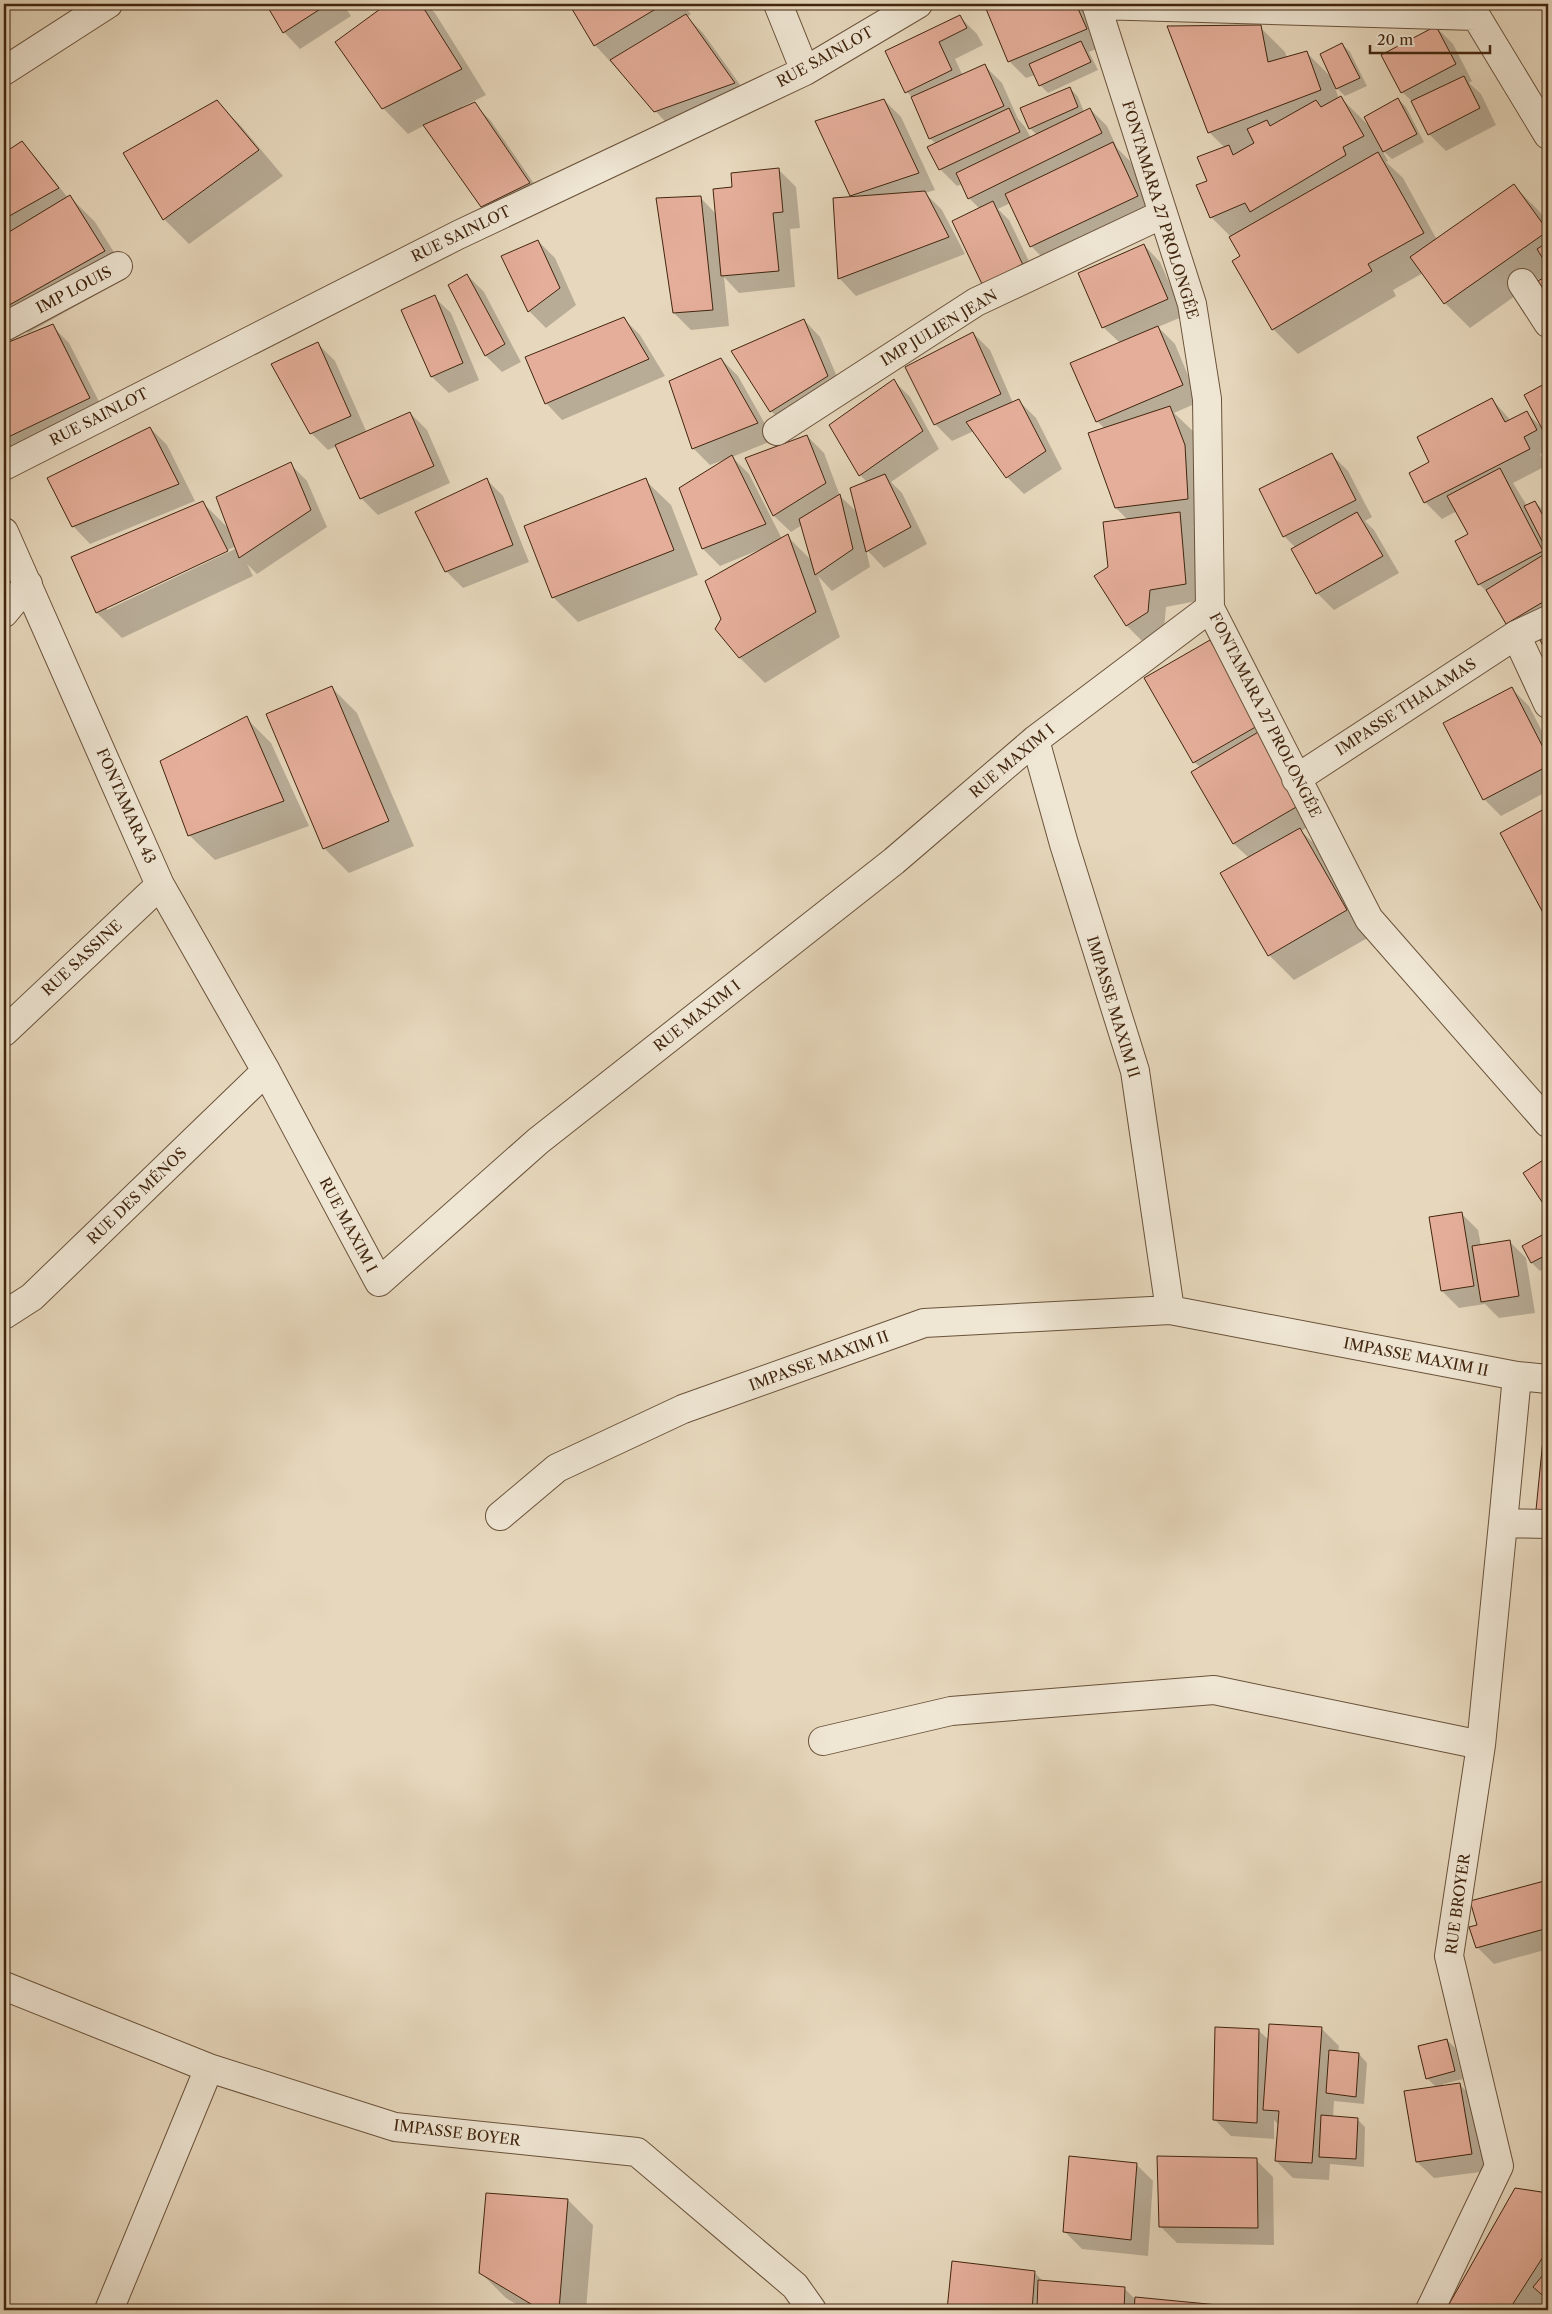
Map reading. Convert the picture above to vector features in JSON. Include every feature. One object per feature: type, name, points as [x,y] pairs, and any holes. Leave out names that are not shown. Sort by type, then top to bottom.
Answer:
[{"type":"street","points":[[4,71],[108,4]]},
{"type":"street","points":[[778,4],[805,72]]},
{"type":"street","name":"RUE SAINLOT","points":[[4,466],[458,235],[805,72],[918,4]]},
{"type":"street","points":[[1096,4],[1476,16],[1548,135]]},
{"type":"street","name":"FONTAMARA 27 PROLONGÉE","points":[[1096,4],[1192,304],[1207,399],[1210,608],[1369,919],[1548,1123]]},
{"type":"street","name":"IMP JULIEN JEAN","points":[[777,431],[976,302],[1162,214]]},
{"type":"street","name":"IMP LOUIS","points":[[4,327],[118,266]]},
{"type":"street","points":[[1522,283],[1548,323]]},
{"type":"street","name":"FONTAMARA 43","points":[[4,532],[160,885],[266,1071]]},
{"type":"street","points":[[4,613],[28,584]]},
{"type":"street","name":"RUE MAXIM I","points":[[266,1071],[379,1282],[538,1141],[894,862],[1034,740],[1210,608]]},
{"type":"street","name":"IMPASSE THALAMAS","points":[[1296,779],[1516,635],[1548,620]]},
{"type":"street","points":[[1516,635],[1548,704]]},
{"type":"street","name":"IMPASSE MAXIM II","points":[[1034,740],[1064,844],[1135,1071],[1170,1310]]},
{"type":"street","name":"RUE SASSINE","points":[[4,1032],[160,885]]},
{"type":"street","name":"RUE DES MÉNOS","points":[[4,1315],[32,1297],[266,1071]]},
{"type":"street","name":"IMPASSE MAXIM II","points":[[500,1516],[557,1468],[683,1409],[924,1324],[1170,1310],[1517,1376],[1548,1379]]},
{"type":"street","points":[[1517,1376],[1503,1523],[1548,1524]]},
{"type":"street","name":"RUE BROYER","points":[[1430,2310],[1499,2166],[1449,1956],[1481,1745],[1503,1523]]},
{"type":"street","points":[[823,1741],[950,1711],[1214,1690],[1481,1745]]},
{"type":"street","name":"IMPASSE BOYER","points":[[4,1986],[209,2068],[395,2127],[637,2152],[795,2286],[812,2310]]},
{"type":"street","points":[[109,2310],[209,2068]]},
{"type":"building","points":[[266,4],[328,4],[283,33]]},
{"type":"building","points":[[387,4],[421,4],[462,69],[382,109],[335,42]]},
{"type":"building","points":[[569,4],[664,4],[594,46]]},
{"type":"building","points":[[984,4],[1076,4],[1087,29],[1008,62]]},
{"type":"building","points":[[686,14],[735,83],[654,112],[610,60]]},
{"type":"building","points":[[960,15],[967,28],[939,42],[952,70],[905,93],[885,51]]},
{"type":"building","points":[[1261,25],[1268,62],[1307,51],[1321,90],[1208,133],[1167,26]]},
{"type":"building","points":[[1436,26],[1456,64],[1401,93],[1381,55]]},
{"type":"building","points":[[1081,41],[1091,62],[1039,86],[1029,64]]},
{"type":"building","points":[[1342,43],[1360,78],[1336,89],[1320,54]]},
{"type":"building","points":[[985,64],[1004,106],[929,139],[911,97]]},
{"type":"building","points":[[1464,76],[1480,108],[1428,135],[1411,101]]},
{"type":"building","points":[[1070,87],[1078,107],[1029,129],[1020,108]]},
{"type":"building","points":[[1341,96],[1364,136],[1343,147],[1346,155],[1250,212],[1245,203],[1210,218],[1196,185],[1207,181],[1197,157],[1229,145],[1233,155],[1254,143],[1247,129],[1267,120],[1270,126],[1316,100],[1321,107]]},
{"type":"building","points":[[1398,98],[1417,134],[1383,152],[1364,117]]},
{"type":"building","points":[[884,99],[919,173],[850,196],[815,121]]},
{"type":"building","points":[[217,100],[259,150],[163,220],[123,153]]},
{"type":"building","points":[[475,102],[530,183],[481,207],[423,125]]},
{"type":"building","points":[[1009,108],[1020,132],[939,170],[927,147]]},
{"type":"building","points":[[1090,108],[1102,133],[968,199],[956,173]]},
{"type":"building","points":[[22,141],[59,188],[4,219],[4,153]]},
{"type":"building","points":[[1113,142],[1138,196],[1030,247],[1005,194]]},
{"type":"building","points":[[1378,152],[1424,233],[1368,264],[1372,271],[1272,330],[1232,261],[1240,256],[1229,237]]},
{"type":"building","points":[[779,168],[783,212],[773,213],[779,271],[721,276],[713,189],[732,187],[731,173]]},
{"type":"building","points":[[1514,184],[1548,231],[1444,304],[1410,257]]},
{"type":"building","points":[[925,191],[949,237],[838,279],[833,198]]},
{"type":"building","points":[[70,195],[105,251],[4,308],[4,235]]},
{"type":"building","points":[[701,196],[713,310],[673,313],[656,198]]},
{"type":"building","points":[[993,201],[1023,265],[982,284],[952,221]]},
{"type":"building","points":[[538,240],[560,288],[528,312],[501,256]]},
{"type":"building","points":[[1548,242],[1548,267],[1537,249]]},
{"type":"building","points":[[1144,244],[1168,299],[1102,328],[1078,273]]},
{"type":"building","points":[[467,274],[505,344],[485,356],[448,285]]},
{"type":"building","points":[[1548,275],[1548,296],[1538,281]]},
{"type":"building","points":[[435,295],[463,363],[431,377],[401,310]]},
{"type":"building","points":[[624,317],[649,359],[545,404],[525,357]]},
{"type":"building","points":[[804,319],[828,376],[770,412],[731,351]]},
{"type":"building","points":[[53,324],[90,398],[4,439],[4,344]]},
{"type":"building","points":[[1158,326],[1183,385],[1096,422],[1070,363]]},
{"type":"building","points":[[973,332],[1001,394],[934,425],[905,367]]},
{"type":"building","points":[[318,342],[351,416],[310,434],[271,364]]},
{"type":"building","points":[[721,358],[758,423],[692,449],[669,381]]},
{"type":"building","points":[[894,379],[923,431],[859,476],[829,425]]},
{"type":"building","points":[[1548,382],[1548,440],[1524,395]]},
{"type":"building","points":[[1492,398],[1505,422],[1527,411],[1537,430],[1524,437],[1530,449],[1424,503],[1409,473],[1429,462],[1417,437]]},
{"type":"building","points":[[1019,399],[1046,451],[1006,478],[966,422]]},
{"type":"building","points":[[1170,406],[1185,445],[1188,499],[1115,508],[1088,433]]},
{"type":"building","points":[[410,412],[434,466],[360,499],[335,445]]},
{"type":"building","points":[[150,427],[179,484],[72,527],[47,478]]},
{"type":"building","points":[[807,435],[826,483],[773,516],[745,458]]},
{"type":"building","points":[[1332,453],[1356,500],[1283,537],[1259,489]]},
{"type":"building","points":[[732,455],[766,524],[702,549],[679,488]]},
{"type":"building","points":[[291,462],[311,510],[239,558],[216,497]]},
{"type":"building","points":[[1500,468],[1543,551],[1478,585],[1455,541],[1468,534],[1447,496]]},
{"type":"building","points":[[885,474],[911,527],[866,552],[850,488]]},
{"type":"building","points":[[487,478],[513,545],[445,572],[415,512]]},
{"type":"building","points":[[646,478],[674,550],[552,598],[524,526]]},
{"type":"building","points":[[840,494],[853,549],[815,575],[799,519]]},
{"type":"building","points":[[203,501],[228,551],[96,613],[71,557]]},
{"type":"building","points":[[1535,501],[1548,525],[1548,540],[1543,543],[1524,506]]},
{"type":"building","points":[[1180,512],[1186,584],[1150,590],[1148,612],[1126,626],[1094,576],[1108,567],[1103,522]]},
{"type":"building","points":[[1357,512],[1383,556],[1316,594],[1291,549]]},
{"type":"building","points":[[788,534],[816,612],[739,658],[715,629],[721,619],[705,581]]},
{"type":"building","points":[[1548,552],[1548,599],[1506,624],[1486,590]]},
{"type":"building","points":[[1548,628],[1548,656],[1537,634]]},
{"type":"building","points":[[1210,640],[1259,725],[1193,763],[1144,678]]},
{"type":"building","points":[[332,686],[389,821],[323,849],[266,714]]},
{"type":"building","points":[[1512,687],[1548,757],[1548,766],[1483,800],[1443,723]]},
{"type":"building","points":[[247,716],[284,801],[188,836],[160,761]]},
{"type":"building","points":[[1260,731],[1303,803],[1233,844],[1191,772]]},
{"type":"building","points":[[1548,807],[1548,922],[1500,833]]},
{"type":"building","points":[[1300,828],[1347,910],[1268,956],[1220,873]]},
{"type":"building","points":[[1548,1157],[1548,1211],[1523,1173]]},
{"type":"building","points":[[1462,1212],[1474,1286],[1441,1291],[1429,1217]]},
{"type":"building","points":[[1544,1234],[1548,1242],[1548,1254],[1531,1263],[1522,1246]]},
{"type":"building","points":[[1510,1240],[1519,1296],[1481,1302],[1472,1246]]},
{"type":"building","points":[[1548,1428],[1548,1510],[1536,1510],[1544,1429]]},
{"type":"building","points":[[1548,1880],[1548,1928],[1476,1948],[1469,1927],[1477,1925],[1470,1901]]},
{"type":"building","points":[[1269,2024],[1322,2027],[1312,2163],[1275,2161],[1279,2111],[1263,2110]]},
{"type":"building","points":[[1215,2027],[1259,2029],[1257,2123],[1213,2120]]},
{"type":"building","points":[[1447,2039],[1455,2071],[1426,2079],[1418,2046]]},
{"type":"building","points":[[1329,2050],[1359,2053],[1356,2097],[1326,2093]]},
{"type":"building","points":[[1460,2083],[1472,2154],[1416,2162],[1404,2091]]},
{"type":"building","points":[[1321,2115],[1358,2118],[1356,2159],[1319,2157]]},
{"type":"building","points":[[1069,2156],[1137,2163],[1131,2240],[1063,2232]]},
{"type":"building","points":[[1157,2156],[1257,2158],[1258,2228],[1159,2227]]},
{"type":"building","points":[[1515,2188],[1548,2193],[1548,2249],[1509,2310],[1454,2310],[1448,2306]]},
{"type":"building","points":[[486,2193],[568,2199],[559,2310],[541,2310],[479,2273]]},
{"type":"building","points":[[952,2261],[1035,2271],[1032,2310],[947,2310]]},
{"type":"building","points":[[1548,2269],[1548,2300],[1533,2287]]},
{"type":"building","points":[[1038,2280],[1125,2287],[1124,2310],[1037,2310]]},
{"type":"building","points":[[1135,2297],[1239,2307],[1239,2310],[1134,2310]]}]
